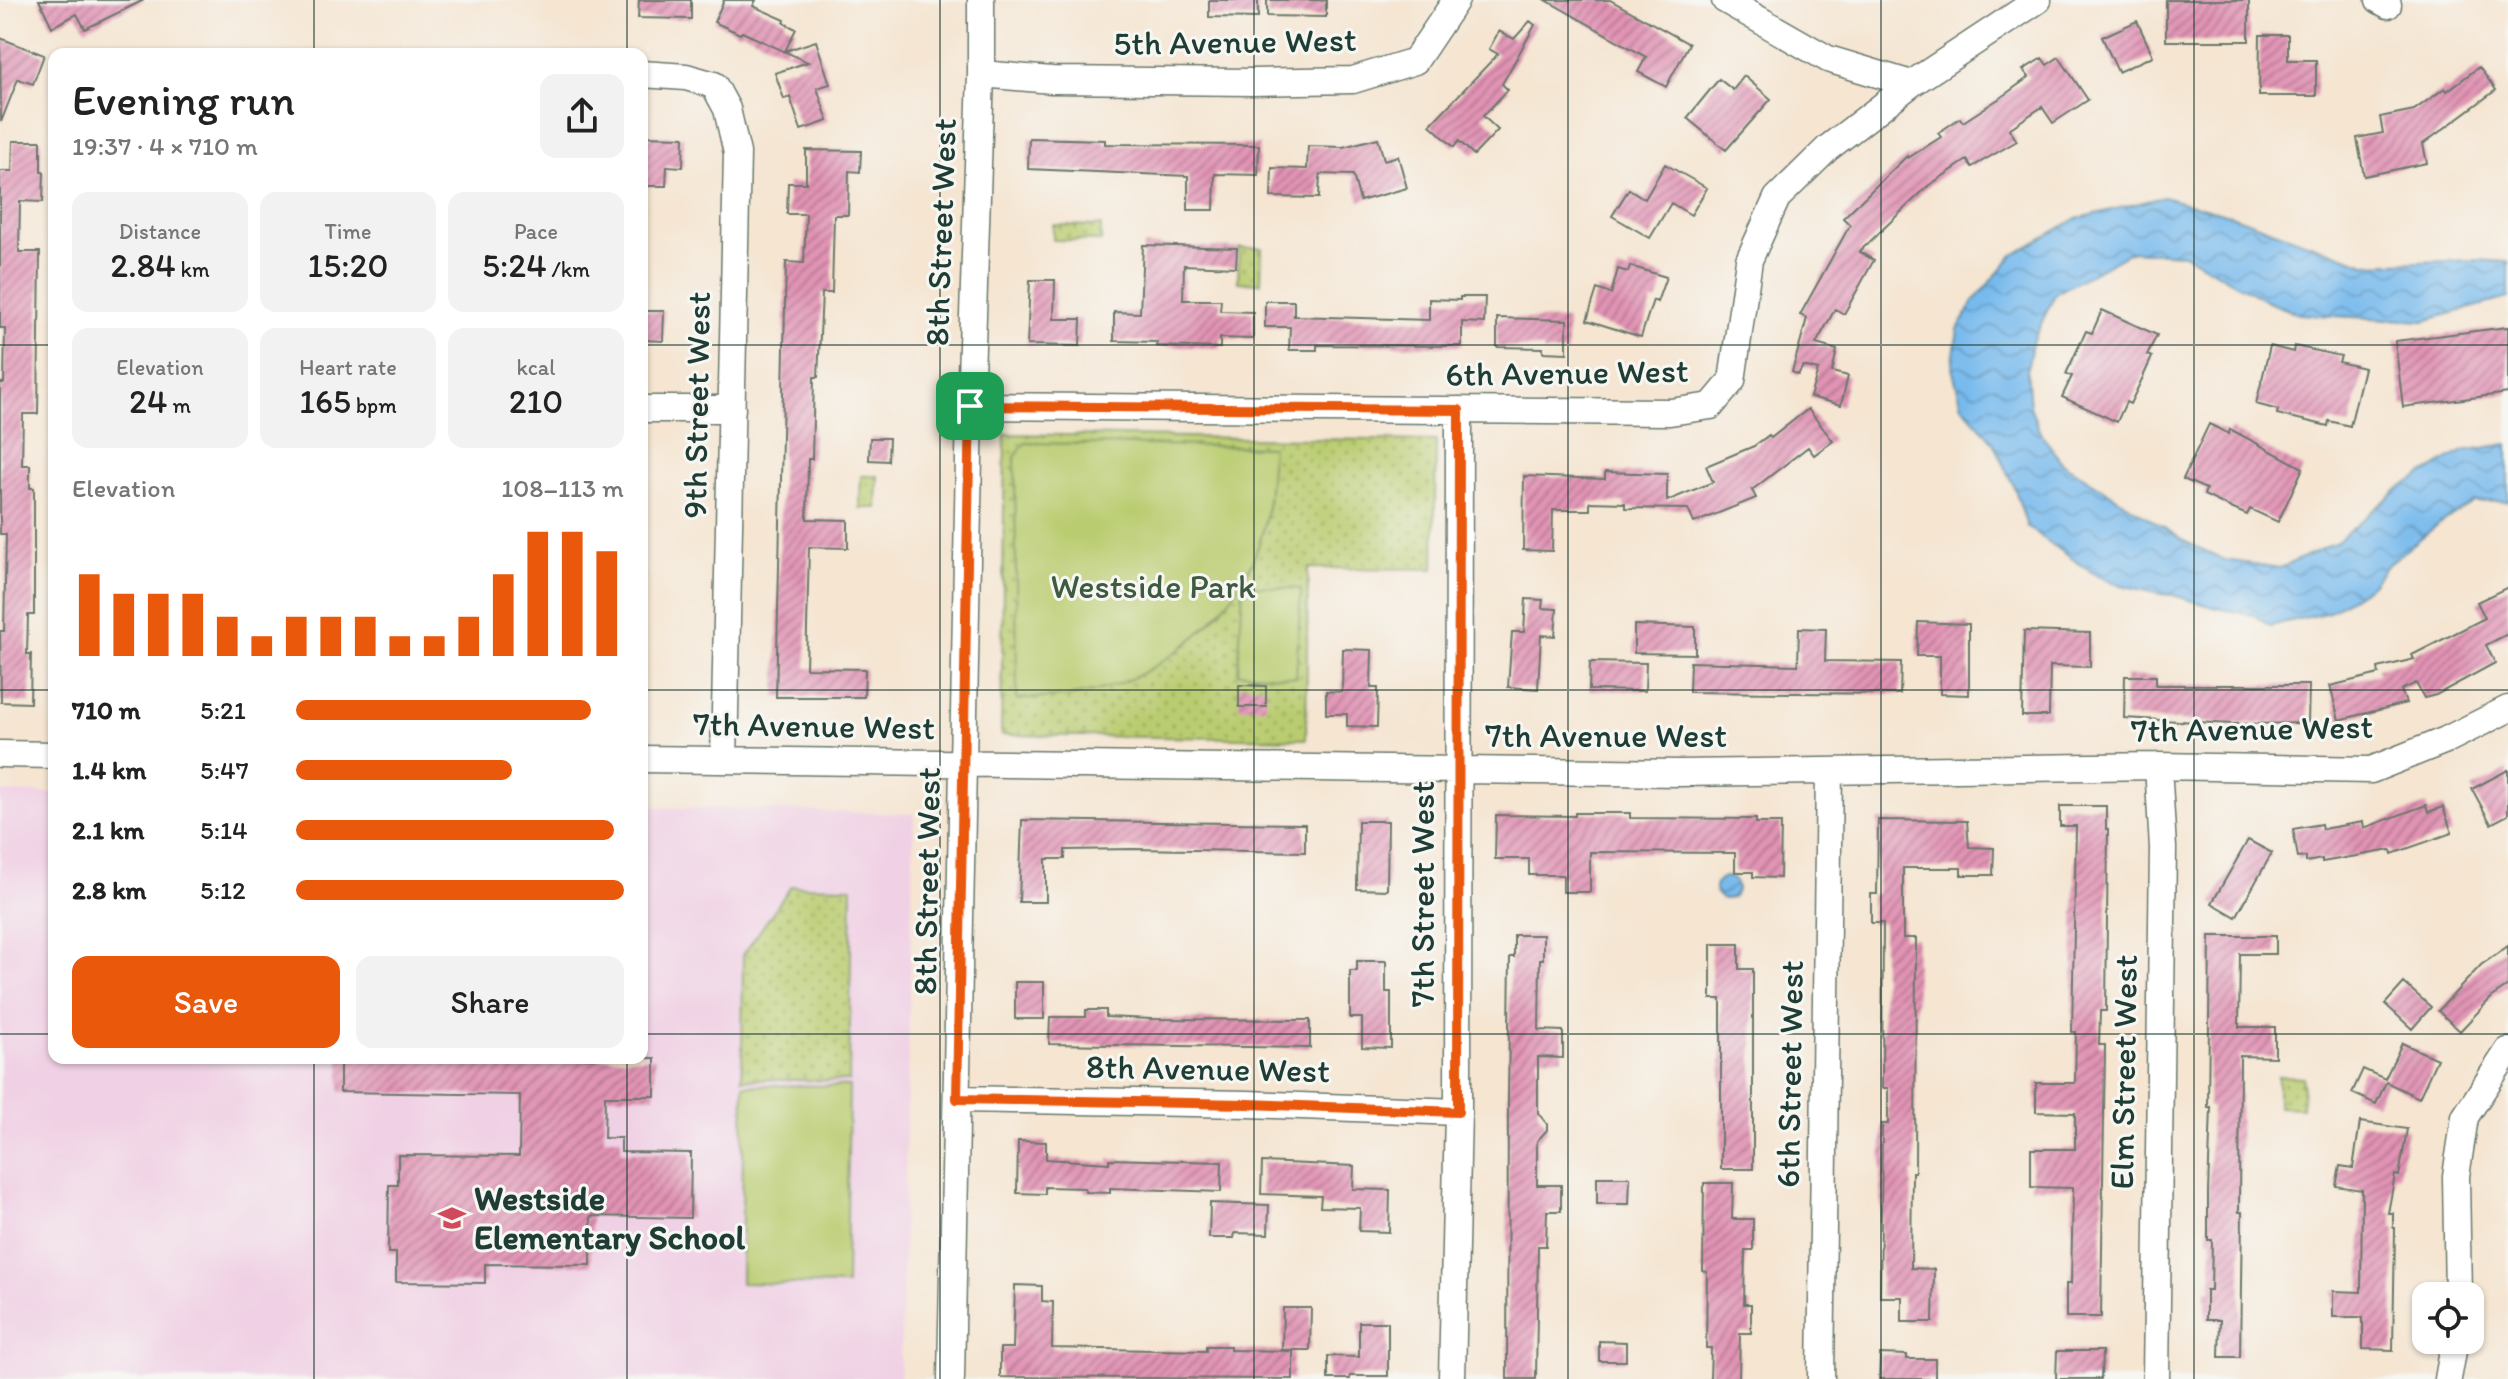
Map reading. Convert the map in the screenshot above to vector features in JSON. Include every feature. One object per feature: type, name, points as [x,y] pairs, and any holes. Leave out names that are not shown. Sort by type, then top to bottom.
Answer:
[{"type":"street","name":"8th Street West","points":[[951,1379],[981,0]]},
{"type":"street","name":"5th Avenue West","points":[[981,74],[1052,80],[1353,80],[1415,61],[1456,0]]},
{"type":"street","points":[[1725,0],[1828,59],[1911,84]]},
{"type":"street","name":"6th Avenue West","points":[[970,406],[1670,412],[1711,406],[1732,381],[1749,260],[1777,198],[1828,148],[1911,84],[2038,0]]},
{"type":"street","name":"9th Street West","points":[[648,74],[686,77],[714,85],[727,109],[737,153],[724,760]]},
{"type":"street","points":[[648,409],[732,409]]},
{"type":"street","name":"7th Street West","points":[[1452,1379],[1458,1112],[1459,410]]},
{"type":"street","name":"7th Avenue West","points":[[648,759],[1679,773],[2158,766],[2371,770],[2446,740],[2508,709]]},
{"type":"street","points":[[0,754],[48,755]]},
{"type":"street","name":"Elm Street West","points":[[2156,1379],[2163,848],[2158,766]]},
{"type":"street","name":"6th Street West","points":[[1821,1379],[1829,771]]},
{"type":"street","points":[[2458,1282],[2456,1176],[2465,1117],[2508,1051]]},
{"type":"street","name":"8th Avenue West","points":[[957,1099],[1248,1104],[1458,1112]]},
{"type":"street","points":[[2448,1379],[2452,1354]]},
{"type":"shaded area","name":"Westside Elementary School","points":[[0,792],[48,793],[48,1064],[648,1064],[648,807],[914,814],[900,1379],[0,1379]]},
{"type":"green space","points":[[1053,225],[1101,226],[1101,241],[1053,240]]},
{"type":"green space","points":[[1239,248],[1262,248],[1261,283],[1238,282]]},
{"type":"green space","name":"Westside Park","points":[[1005,434],[1436,441],[1434,569],[1308,568],[1306,739],[1001,735]]},
{"type":"green space","points":[[1025,443],[1272,447],[1265,521],[1247,572],[1210,623],[1186,645],[1131,678],[1102,689],[1072,696],[1017,699],[1015,457]]},
{"type":"green space","points":[[861,476],[878,476],[877,508],[860,508]]},
{"type":"green space","points":[[1243,585],[1301,589],[1296,677],[1238,673]]},
{"type":"green space","points":[[791,886],[852,887],[849,1081],[742,1079],[743,955]]},
{"type":"green space","points":[[2278,1076],[2303,1077],[2302,1108],[2278,1107]]},
{"type":"green space","points":[[744,1085],[849,1086],[846,1285],[741,1283]]},
{"type":"water","points":[[2163,197],[2234,216],[2365,264],[2474,260],[2508,262],[2508,298],[2424,321],[2299,314],[2268,302],[2184,254],[2132,251],[2055,294],[2032,343],[2027,371],[2030,406],[2039,430],[2062,463],[2188,543],[2225,560],[2280,568],[2337,542],[2398,489],[2463,451],[2508,444],[2508,501],[2474,502],[2436,526],[2386,566],[2372,584],[2329,612],[2270,626],[2254,615],[2113,583],[2091,572],[2027,527],[2015,489],[1993,442],[1962,405],[1952,368],[1958,329],[1973,302],[2013,255],[2076,219]]},
{"type":"water","points":[[1722,877],[1730,877],[1737,888],[1730,899],[1722,899],[1715,892],[1715,884]]},
{"type":"building","points":[[39,0],[144,0],[85,29],[77,14],[52,27]]},
{"type":"building","points":[[639,0],[691,0],[691,19],[638,18]]},
{"type":"building","points":[[724,0],[756,0],[753,6],[785,20],[784,23],[796,29],[785,51],[816,41],[830,84],[817,88],[828,121],[801,130],[790,97],[784,99],[775,73],[808,62],[714,22]]},
{"type":"building","points":[[1209,0],[1258,0],[1258,18],[1209,17]]},
{"type":"building","points":[[1267,0],[1326,0],[1326,17],[1267,16]]},
{"type":"building","points":[[1546,0],[1610,0],[1689,44],[1666,87],[1638,72],[1646,57]]},
{"type":"building","points":[[2166,0],[2249,0],[2249,41],[2166,41]]},
{"type":"building","points":[[1530,21],[1535,25],[1502,84],[1508,90],[1483,116],[1498,130],[1474,155],[1459,141],[1454,147],[1430,125],[1498,54],[1489,49],[1499,31],[1514,39]]},
{"type":"building","points":[[2137,21],[2153,56],[2118,72],[2102,37]]},
{"type":"building","points":[[2260,35],[2288,35],[2288,60],[2316,60],[2316,96],[2259,96]]},
{"type":"building","points":[[0,38],[44,55],[33,84],[18,79],[1,122]]},
{"type":"building","points":[[2059,57],[2088,100],[2053,123],[2042,107],[2009,129],[2017,141],[1972,167],[1967,160],[1928,186],[1859,252],[1874,260],[1844,314],[1835,309],[1816,344],[1837,350],[1832,372],[1848,376],[1841,405],[1810,397],[1818,370],[1803,366],[1798,375],[1792,372],[1807,318],[1800,315],[1850,225],[1843,218],[1907,156],[1941,137],[1938,133],[1960,118],[1963,122],[2029,77],[2023,70],[2042,58],[2047,65]]},
{"type":"building","points":[[2479,67],[2496,90],[2423,144],[2427,163],[2364,176],[2357,138],[2383,133],[2380,117],[2414,110]]},
{"type":"building","points":[[1744,76],[1771,99],[1726,150],[1687,118],[1719,79],[1733,90]]},
{"type":"building","points":[[648,136],[684,137],[683,167],[667,166],[666,186],[648,186]]},
{"type":"building","points":[[1029,138],[1105,140],[1105,144],[1259,145],[1258,175],[1215,174],[1214,210],[1188,210],[1188,176],[1028,169]]},
{"type":"building","points":[[1378,138],[1384,160],[1398,156],[1407,188],[1360,201],[1353,175],[1320,174],[1319,198],[1271,197],[1272,168],[1307,169],[1308,146],[1343,147]]},
{"type":"building","points":[[13,141],[41,141],[41,172],[44,172],[43,202],[20,201],[19,252],[40,252],[38,414],[23,414],[22,465],[30,465],[30,488],[34,488],[34,615],[28,615],[27,654],[31,654],[30,703],[1,702],[0,631],[4,631],[6,534],[0,534],[0,383],[4,383],[5,328],[0,328],[0,171],[12,171]]},
{"type":"building","points":[[806,150],[861,151],[860,172],[849,171],[848,215],[834,215],[832,293],[822,293],[818,377],[814,377],[812,459],[808,459],[807,519],[848,520],[848,548],[809,547],[806,668],[865,669],[864,697],[776,697],[786,262],[804,263],[806,214],[787,214],[788,183],[806,183]]},
{"type":"building","points":[[1665,164],[1707,188],[1691,215],[1671,203],[1650,238],[1612,216],[1629,189],[1645,199]]},
{"type":"building","points":[[1143,245],[1237,248],[1236,267],[1184,265],[1183,300],[1221,300],[1220,311],[1253,312],[1253,339],[1220,338],[1220,348],[1114,341],[1114,312],[1140,313]]},
{"type":"building","points":[[1630,266],[1666,277],[1657,302],[1653,300],[1641,337],[1587,320],[1597,289],[1611,294],[1618,269],[1628,272]]},
{"type":"building","points":[[1030,280],[1055,280],[1054,319],[1081,319],[1080,346],[1027,345]]},
{"type":"building","points":[[1460,297],[1485,297],[1484,323],[1462,322],[1462,346],[1317,345],[1317,350],[1289,350],[1290,327],[1265,327],[1265,301],[1294,301],[1294,316],[1429,320],[1429,299],[1460,300]]},
{"type":"building","points":[[2102,310],[2157,335],[2147,355],[2152,357],[2143,377],[2117,422],[2062,397],[2072,376],[2066,374],[2086,331],[2092,333]]},
{"type":"building","points":[[648,311],[664,311],[663,341],[648,340]]},
{"type":"building","points":[[1497,318],[1567,320],[1567,353],[1543,352],[1543,348],[1497,347]]},
{"type":"building","points":[[2508,327],[2508,393],[2403,407],[2395,341]]},
{"type":"building","points":[[2270,346],[2293,352],[2294,346],[2341,356],[2339,362],[2364,368],[2350,426],[2329,421],[2328,426],[2277,414],[2278,410],[2256,404]]},
{"type":"building","points":[[1808,409],[1833,441],[1814,455],[1808,447],[1752,490],[1756,498],[1694,523],[1688,509],[1625,508],[1625,503],[1590,502],[1590,510],[1553,510],[1552,551],[1523,550],[1524,476],[1605,479],[1605,472],[1667,474],[1667,501],[1713,482],[1706,466],[1754,446],[1769,435],[1771,438]]},
{"type":"building","points":[[2209,424],[2229,434],[2230,429],[2303,468],[2278,522],[2250,509],[2247,515],[2231,508],[2204,495],[2206,489],[2183,479]]},
{"type":"building","points":[[870,438],[889,438],[888,461],[869,460]]},
{"type":"building","points":[[2508,587],[2508,634],[2486,645],[2495,663],[2436,695],[2424,698],[2416,683],[2401,690],[2406,703],[2339,720],[2330,686],[2379,674],[2378,668],[2414,659],[2412,655],[2485,618],[2477,602]]},
{"type":"building","points":[[1526,599],[1543,600],[1542,608],[1557,609],[1555,636],[1541,635],[1538,689],[1508,687],[1512,632],[1524,632]]},
{"type":"building","points":[[1918,622],[1969,624],[1969,695],[1940,694],[1940,656],[1917,656]]},
{"type":"building","points":[[1634,625],[1695,627],[1695,654],[1634,653]]},
{"type":"building","points":[[1799,628],[1826,629],[1825,661],[1901,662],[1900,694],[1689,692],[1690,662],[1798,665]]},
{"type":"building","points":[[2024,631],[2090,633],[2090,667],[2050,666],[2049,716],[2022,716]]},
{"type":"building","points":[[1343,649],[1372,650],[1371,688],[1378,688],[1377,727],[1347,726],[1347,714],[1326,714],[1326,691],[1342,692]]},
{"type":"building","points":[[1590,662],[1646,663],[1645,691],[1589,690]]},
{"type":"building","points":[[2125,676],[2156,676],[2156,685],[2309,685],[2308,723],[2233,724],[2124,718]]},
{"type":"building","points":[[1239,685],[1266,686],[1266,707],[1239,707]]},
{"type":"building","points":[[2508,770],[2508,815],[2491,824],[2472,789]]},
{"type":"building","points":[[2426,805],[2428,812],[2443,807],[2452,833],[2392,854],[2391,850],[2322,862],[2322,859],[2306,862],[2306,857],[2298,858],[2293,829],[2321,824],[2322,829],[2363,822],[2364,828]]},
{"type":"building","points":[[2060,806],[2106,806],[2108,829],[2106,1011],[2100,1011],[2099,1045],[2105,1045],[2101,1317],[2066,1317],[2066,1284],[2071,1284],[2073,1188],[2031,1187],[2031,1149],[2075,1149],[2075,1113],[2036,1112],[2036,1083],[2075,1083],[2076,1032],[2072,1032],[2076,826],[2060,826]]},
{"type":"building","points":[[1575,813],[1630,813],[1630,818],[1756,819],[1756,823],[1781,823],[1780,878],[1753,877],[1753,872],[1735,872],[1735,853],[1590,852],[1590,892],[1563,892],[1563,875],[1529,875],[1529,859],[1495,859],[1496,815],[1575,816]]},
{"type":"building","points":[[1022,820],[1305,824],[1305,852],[1065,850],[1065,859],[1046,859],[1046,902],[1019,902]]},
{"type":"building","points":[[1878,820],[1967,821],[1969,847],[1994,848],[1993,875],[1961,875],[1961,868],[1903,868],[1903,938],[1916,938],[1915,1172],[1912,1172],[1911,1268],[1934,1269],[1933,1322],[1902,1322],[1902,1297],[1880,1297],[1882,1124],[1888,1124],[1888,1088],[1882,1088],[1883,923],[1871,923],[1871,894],[1877,894]]},
{"type":"building","points":[[1358,821],[1388,821],[1387,890],[1357,889]]},
{"type":"building","points":[[2248,840],[2272,853],[2236,917],[2212,903]]},
{"type":"building","points":[[1514,935],[1543,935],[1539,1030],[1563,1031],[1563,1058],[1538,1057],[1538,1113],[1547,1124],[1547,1130],[1537,1141],[1537,1185],[1561,1185],[1561,1211],[1547,1211],[1546,1246],[1538,1246],[1536,1379],[1507,1379],[1510,957],[1514,957]]},
{"type":"building","points":[[2210,936],[2276,936],[2276,954],[2240,954],[2239,1027],[2275,1027],[2275,1057],[2240,1056],[2240,1357],[2219,1357],[2220,1320],[2206,1320],[2206,1290],[2211,1290],[2212,1240],[2208,1240]]},
{"type":"building","points":[[1711,944],[1739,944],[1739,969],[1753,969],[1753,1169],[1721,1169],[1721,999],[1711,999]]},
{"type":"building","points":[[2508,946],[2508,986],[2493,996],[2460,1031],[2438,1011],[2481,965]]},
{"type":"building","points":[[1357,961],[1386,961],[1386,992],[1391,992],[1391,1048],[1362,1047],[1362,1018],[1350,1018],[1350,971],[1357,971]]},
{"type":"building","points":[[1015,982],[1044,982],[1044,1019],[1015,1019]]},
{"type":"building","points":[[2404,983],[2431,1007],[2412,1029],[2385,1004]]},
{"type":"building","points":[[1086,1010],[1106,1010],[1106,1017],[1310,1020],[1310,1048],[1049,1044],[1050,1017],[1086,1017]]},
{"type":"building","points":[[2402,1043],[2437,1059],[2419,1098],[2386,1082],[2376,1104],[2352,1093],[2363,1069],[2385,1079]]},
{"type":"building","points":[[648,1058],[655,1058],[655,1096],[605,1096],[604,1138],[621,1138],[621,1152],[691,1153],[690,1218],[591,1216],[591,1265],[485,1264],[485,1283],[396,1282],[396,1253],[388,1253],[389,1185],[398,1185],[398,1155],[519,1156],[520,1095],[340,1092],[340,1064],[648,1064]]},
{"type":"building","points":[[2360,1122],[2407,1129],[2399,1176],[2395,1175],[2388,1213],[2393,1213],[2395,1228],[2393,1350],[2363,1349],[2363,1317],[2333,1317],[2333,1291],[2361,1292],[2362,1190],[2336,1186],[2340,1166],[2353,1168]]},
{"type":"building","points":[[1018,1141],[1046,1142],[1046,1159],[1109,1163],[1109,1159],[1222,1162],[1221,1192],[1110,1188],[1110,1193],[1085,1192],[1085,1188],[1045,1187],[1045,1194],[1017,1193]]},
{"type":"building","points":[[1262,1162],[1354,1166],[1353,1189],[1390,1190],[1389,1232],[1359,1231],[1360,1208],[1320,1207],[1321,1196],[1261,1194]]},
{"type":"building","points":[[1597,1177],[1630,1177],[1629,1204],[1597,1204]]},
{"type":"building","points":[[1704,1183],[1733,1183],[1732,1219],[1753,1219],[1753,1250],[1745,1250],[1744,1304],[1751,1304],[1751,1333],[1740,1333],[1739,1379],[1710,1379],[1711,1348],[1706,1348],[1707,1272],[1703,1271]]},
{"type":"building","points":[[1210,1203],[1269,1205],[1268,1234],[1235,1233],[1234,1238],[1209,1238]]},
{"type":"building","points":[[1015,1285],[1042,1286],[1042,1301],[1053,1302],[1052,1348],[1206,1351],[1206,1346],[1230,1346],[1230,1350],[1293,1351],[1293,1379],[1000,1377],[1000,1348],[1013,1348]]},
{"type":"building","points":[[1283,1308],[1311,1308],[1310,1350],[1282,1350]]},
{"type":"building","points":[[1359,1322],[1388,1322],[1388,1376],[1328,1379],[1328,1356],[1359,1357]]},
{"type":"building","points":[[1599,1341],[1626,1342],[1626,1361],[1599,1361]]},
{"type":"building","points":[[2057,1351],[2102,1351],[2101,1379],[2056,1379]]},
{"type":"building","points":[[1880,1354],[1907,1355],[1907,1359],[1935,1359],[1935,1379],[1879,1379]]},
{"type":"place","name":"Westside Elementary School","points":[[452,1218]]},
{"type":"route","points":[[970,406],[1459,410],[1458,1112],[1248,1104],[957,1099],[970,406]]}]
